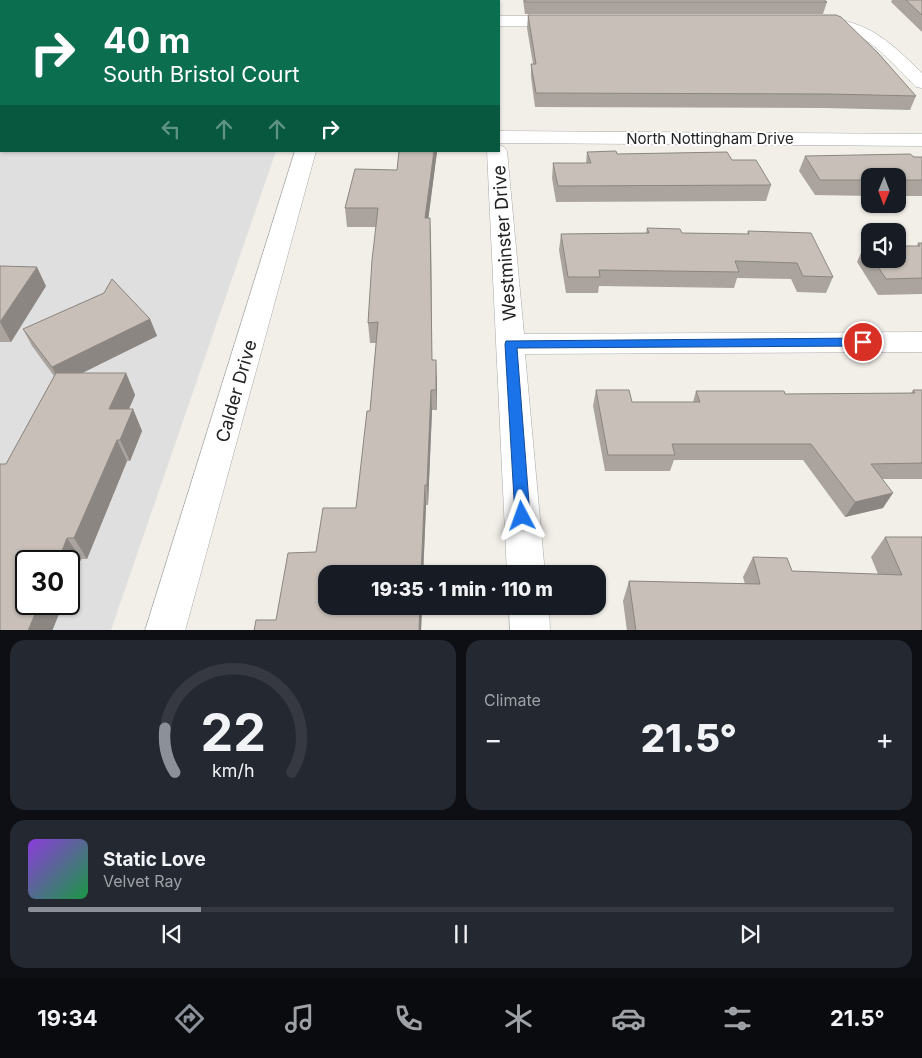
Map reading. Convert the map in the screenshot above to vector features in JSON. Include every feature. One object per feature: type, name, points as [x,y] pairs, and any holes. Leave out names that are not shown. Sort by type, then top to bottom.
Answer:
[{"type":"street","points":[[500,22],[577,21]]},
{"type":"street","points":[[802,21],[832,21],[850,25],[872,35],[922,83]]},
{"type":"street","name":"North Nottingham Drive","points":[[500,137],[922,140]]},
{"type":"street","name":"Calder Drive","points":[[165,630],[306,152]]},
{"type":"street","name":"Westminster Drive","points":[[497,152],[525,565]]},
{"type":"street","points":[[511,344],[922,342]]},
{"type":"street","points":[[529,615],[530,630]]},
{"type":"shaded area","points":[[0,152],[276,152],[111,630],[0,630]]},
{"type":"building","points":[[525,0],[824,0],[827,2],[525,2]]},
{"type":"building","points":[[906,0],[922,0],[922,15]]},
{"type":"building","points":[[528,15],[836,15],[841,17],[878,53],[916,96],[536,93],[531,64],[536,64]]},
{"type":"building","points":[[616,151],[617,154],[727,152],[732,160],[756,160],[771,185],[558,186],[553,163],[591,163],[587,152]]},
{"type":"building","points":[[399,152],[434,152],[425,218],[430,218],[432,360],[436,360],[436,390],[431,390],[421,565],[318,565],[318,615],[420,615],[419,630],[254,630],[256,620],[276,620],[288,553],[316,552],[323,508],[356,508],[367,411],[370,411],[378,322],[368,323],[378,208],[345,208],[355,169],[397,170]]},
{"type":"building","points":[[910,154],[914,157],[922,157],[922,180],[906,180],[906,168],[861,168],[861,180],[820,180],[805,156]]},
{"type":"building","points":[[647,228],[680,229],[682,233],[749,234],[748,231],[811,233],[833,277],[803,276],[797,263],[735,261],[739,272],[599,270],[600,277],[568,277],[561,234],[649,233]]},
{"type":"building","points":[[918,243],[922,243],[922,278],[886,279],[879,268],[906,268],[906,246],[920,246]]},
{"type":"building","points":[[0,266],[37,267],[0,322]]},
{"type":"building","points":[[112,279],[150,319],[52,367],[23,329],[104,293]]},
{"type":"building","points":[[56,373],[126,373],[109,409],[133,409],[120,440],[117,440],[74,538],[67,538],[62,550],[15,550],[15,615],[35,615],[28,630],[0,630],[0,464],[6,464]]},
{"type":"building","points":[[596,390],[629,390],[632,402],[700,402],[696,391],[784,391],[785,394],[915,393],[913,390],[922,390],[922,463],[871,464],[893,493],[855,502],[811,444],[672,444],[675,455],[608,455]]},
{"type":"building","points":[[885,537],[922,537],[922,630],[636,630],[629,581],[760,584],[753,557],[787,558],[792,571],[902,575]]},
{"type":"route","points":[[522,516],[511,344],[863,342]]}]
